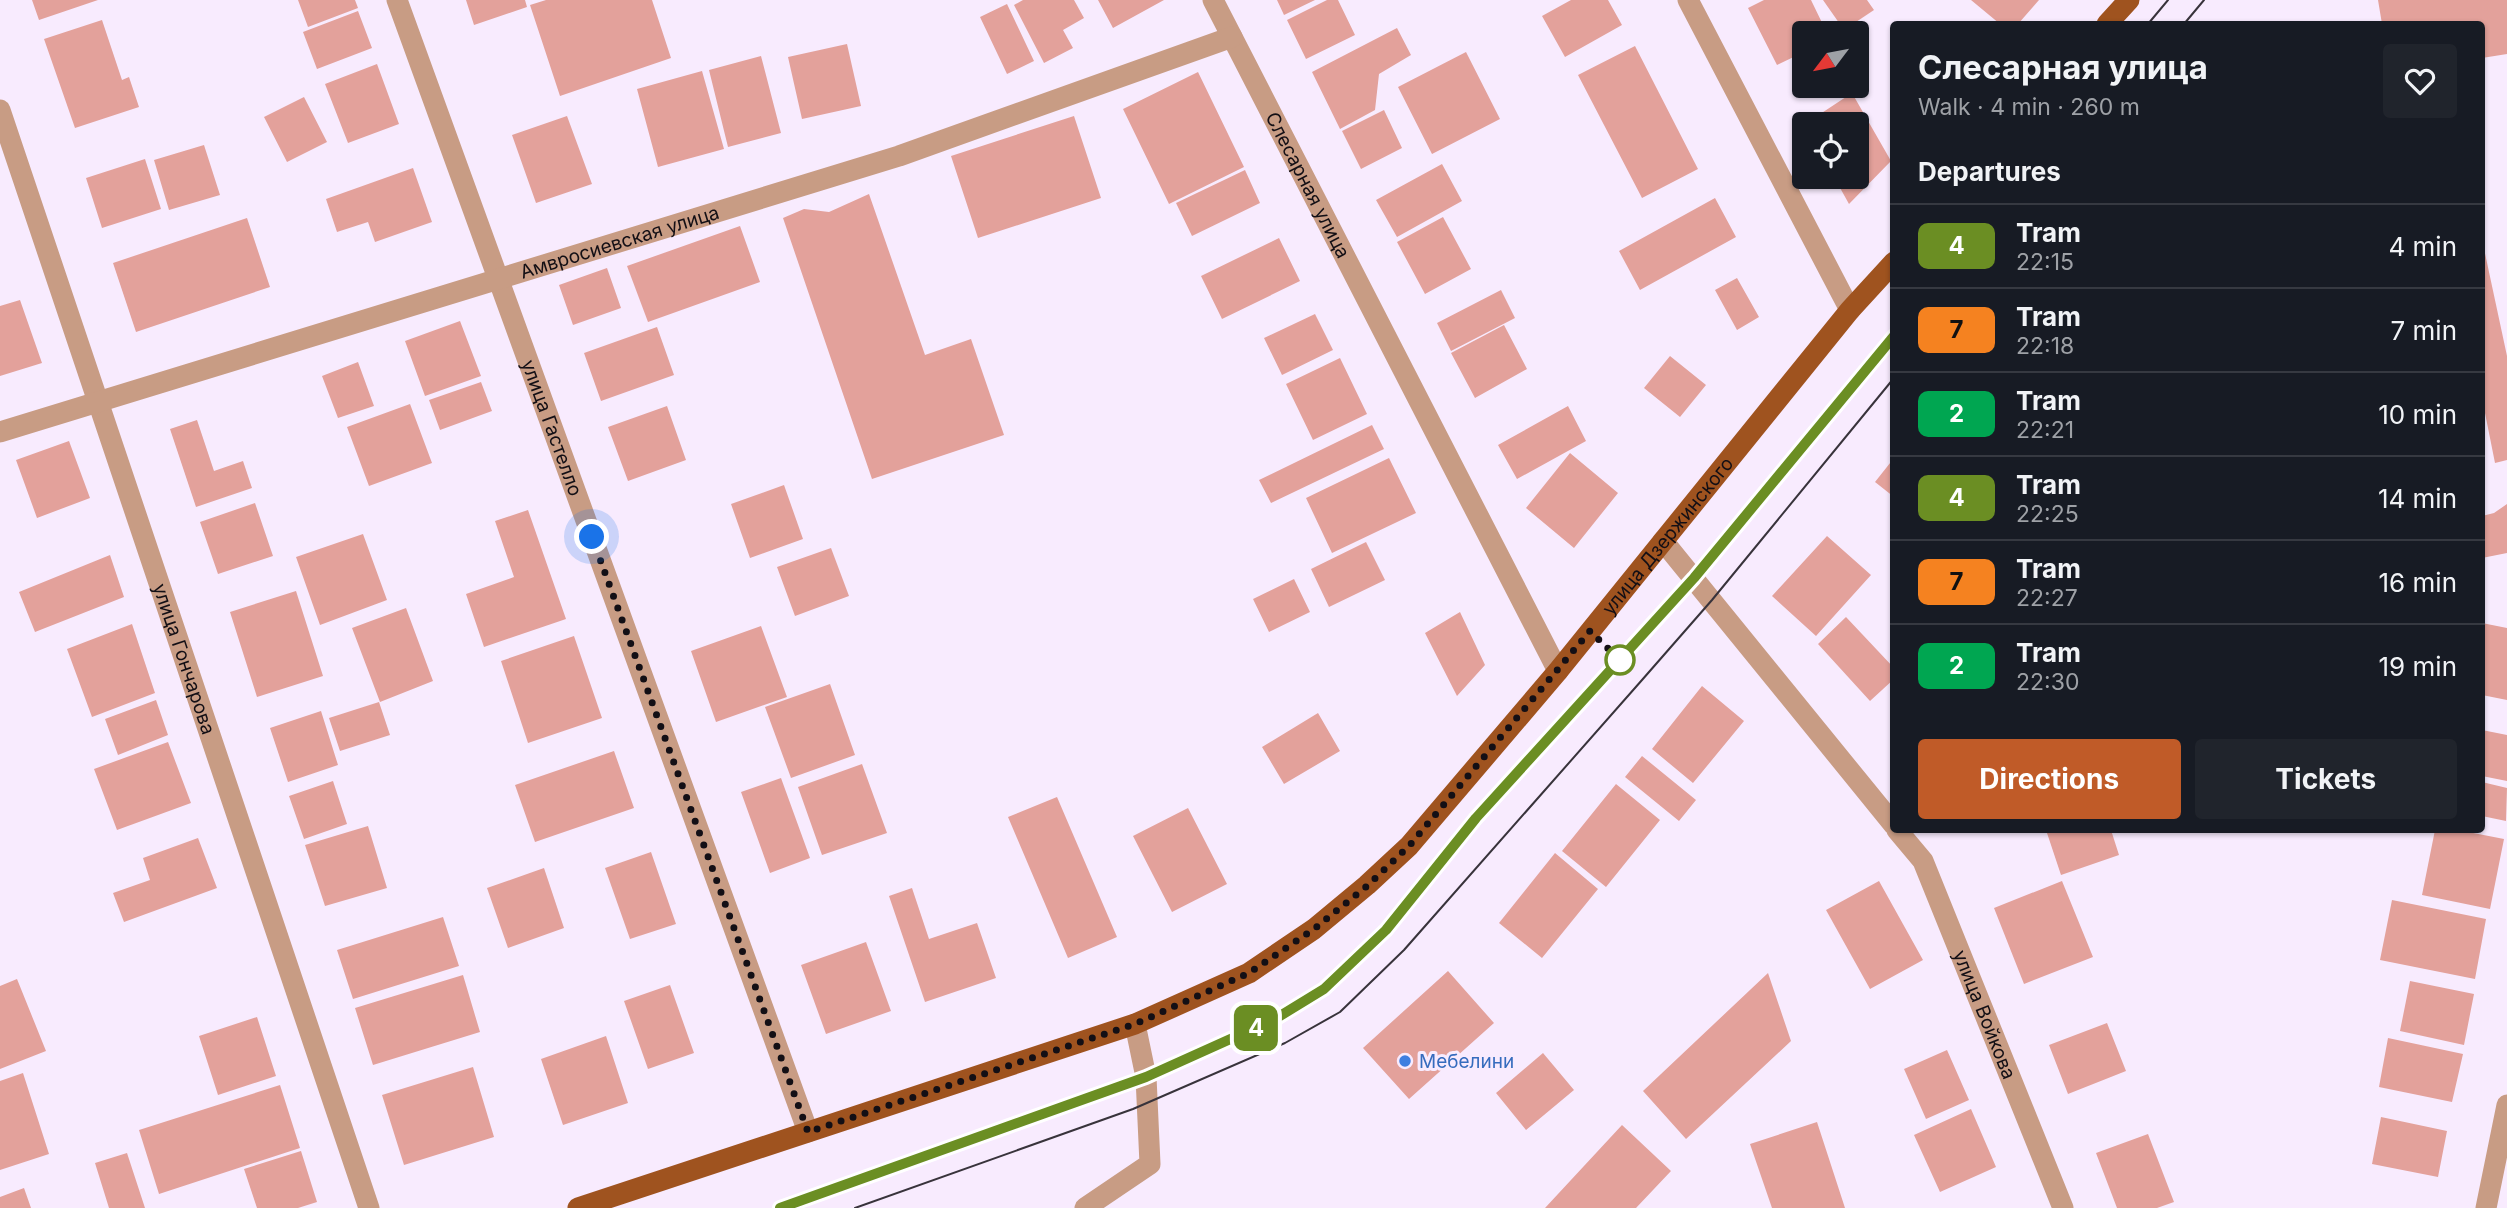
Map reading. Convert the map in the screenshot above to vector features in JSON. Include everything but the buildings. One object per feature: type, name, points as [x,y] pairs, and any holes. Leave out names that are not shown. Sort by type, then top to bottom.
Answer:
[{"type":"main road","points":[[2110,21],[2129,0]]},
{"type":"main road","name":"улица Дзержинского","points":[[578,1208],[1135,1024],[1249,973],[1314,929],[1367,886],[1409,846],[1558,671],[1850,310],[1890,266]]},
{"type":"street","name":"улица Гастелло","points":[[397,0],[808,1132]]},
{"type":"street","name":"Слесарная улица","points":[[1213,0],[1558,671]]},
{"type":"street","points":[[1689,0],[1850,310]]},
{"type":"street","name":"Амвросиевская улица","points":[[0,432],[899,156],[1232,37]]},
{"type":"street","name":"улица Гончарова","points":[[0,110],[369,1208]]},
{"type":"street","points":[[1663,541],[1890,820]]},
{"type":"street","name":"улица Войкова","points":[[1900,833],[1923,861],[2063,1208]]},
{"type":"street","points":[[1085,1208],[1150,1164],[1146,1077],[1135,1024]]},
{"type":"street","points":[[2486,1208],[2507,1105]]},
{"type":"tram line","points":[[2150,21],[2168,0]]},
{"type":"tram line","points":[[2186,21],[2204,0]]},
{"type":"tram line","points":[[780,1208],[1146,1077],[1275,1019],[1324,989],[1386,930],[1476,818],[1694,578],[1890,341]]},
{"type":"tram line","name":"4","points":[[780,1208],[1146,1077],[1275,1019],[1324,989],[1362,956],[1386,930],[1476,818],[1694,578],[1890,341]]},
{"type":"tram line","points":[[855,1208],[1133,1109],[1285,1043],[1340,1012],[1404,950],[1712,600],[1890,383]]},
{"type":"place","name":"Мебелини","points":[[1405,1061]]},
{"type":"route","points":[[592,537],[808,1132],[1135,1024],[1249,973],[1314,929],[1367,886],[1409,846],[1590,631],[1620,660]]}]
